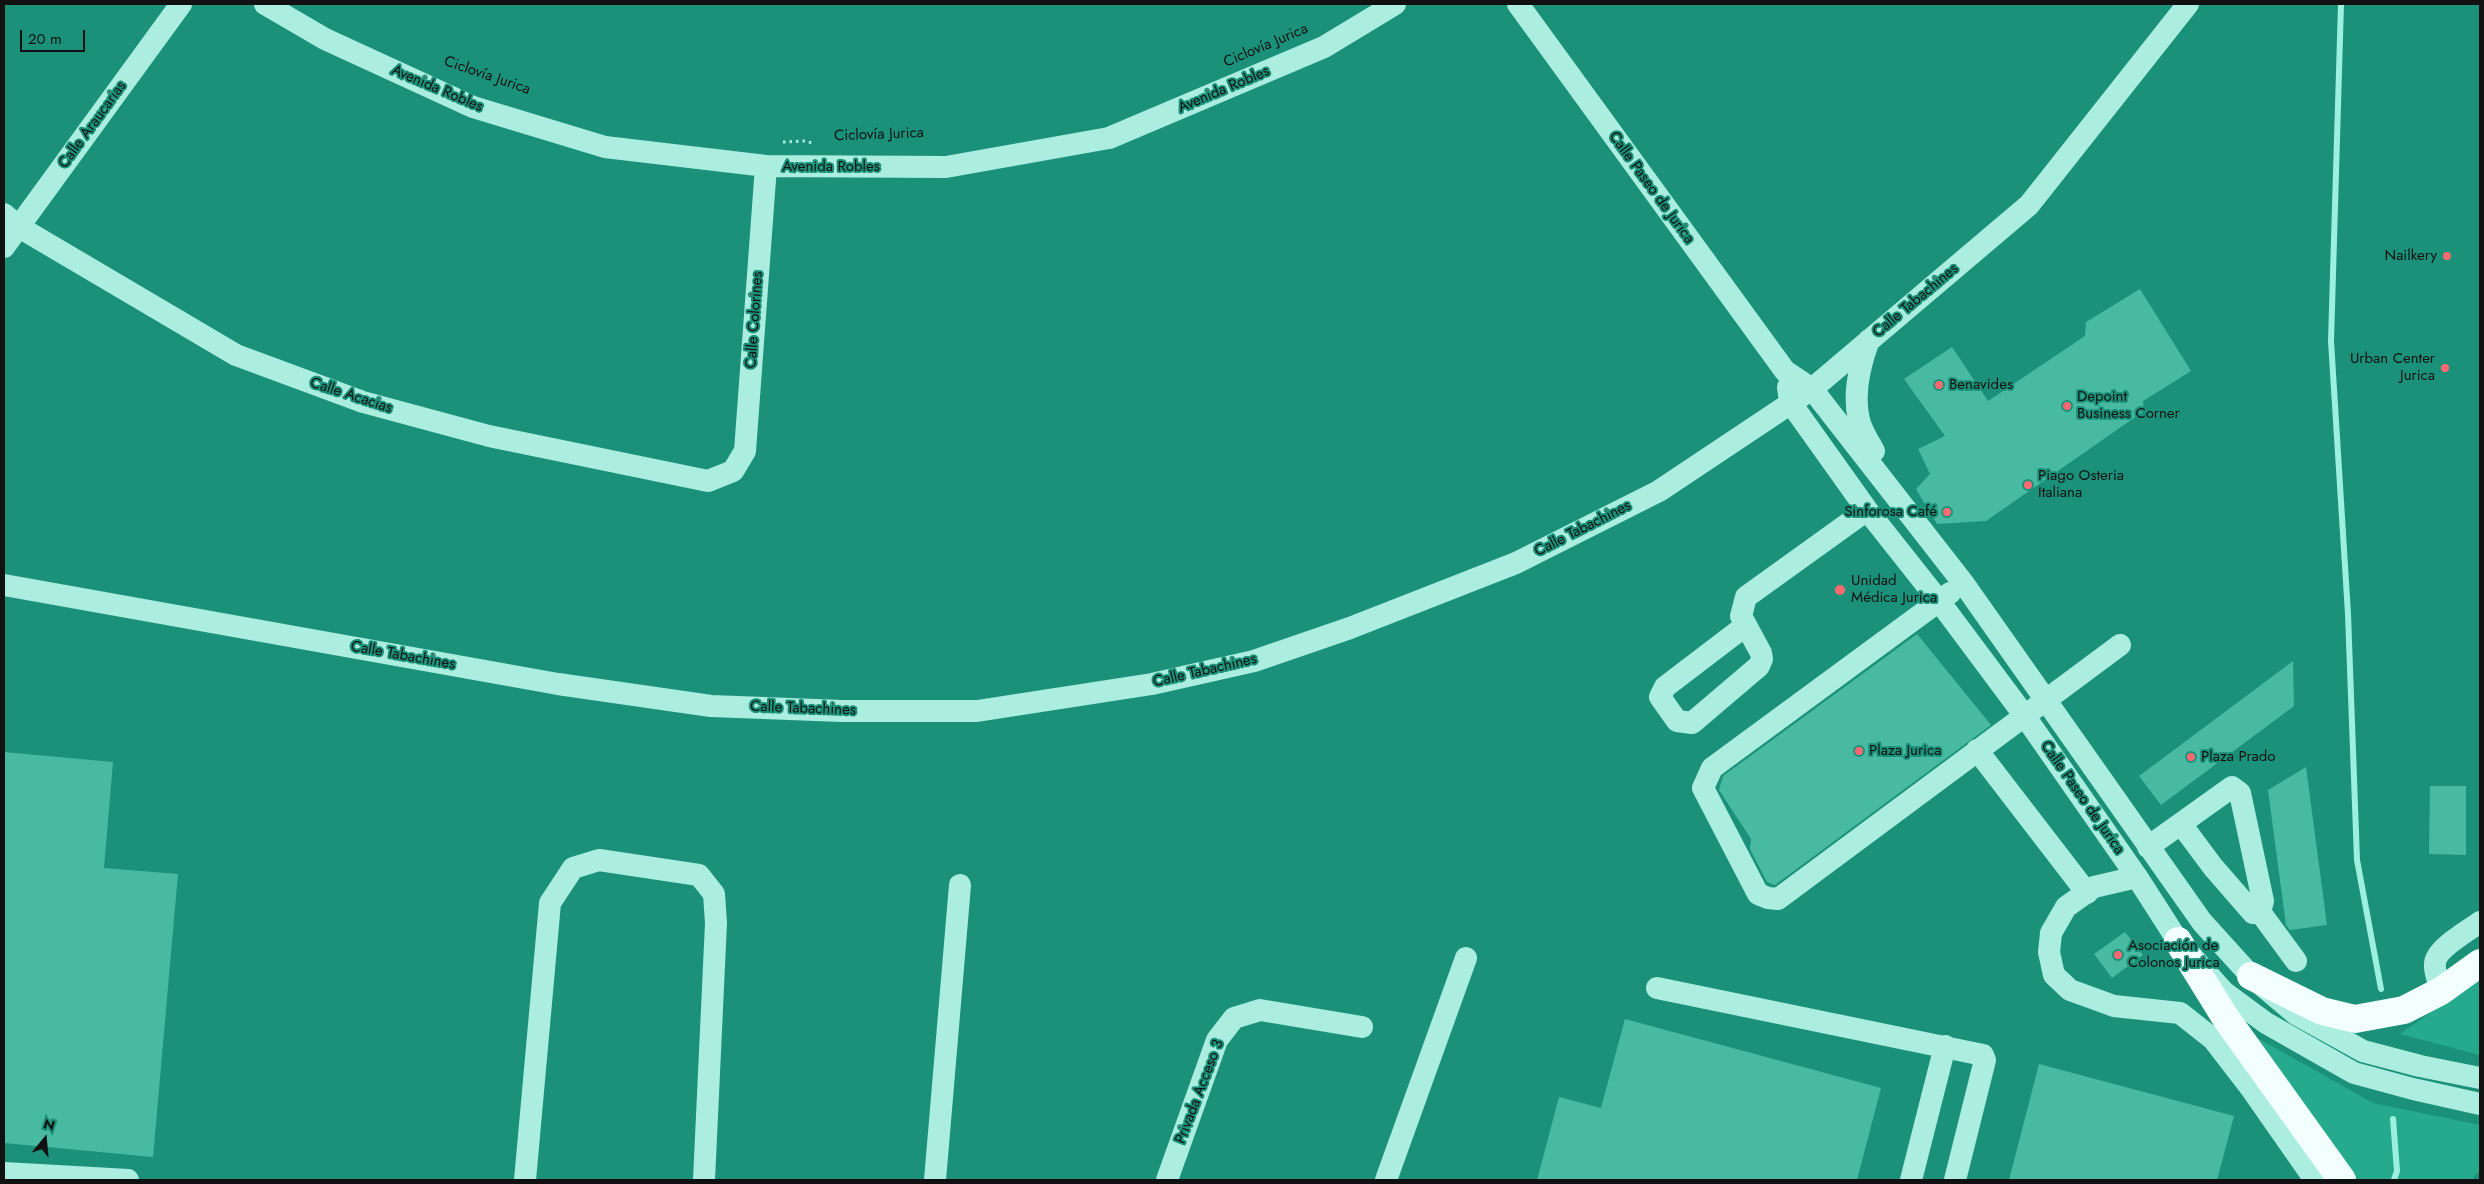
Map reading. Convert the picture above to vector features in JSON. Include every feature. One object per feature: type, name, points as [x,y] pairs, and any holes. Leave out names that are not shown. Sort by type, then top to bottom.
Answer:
[{"type":"main road","points":[[2178,941],[2225,1017],[2342,1180]]},
{"type":"main road","points":[[2251,976],[2322,1011],[2355,1019],[2404,1010],[2441,991],[2480,963]]},
{"type":"street","name":"Calle Araucarias","points":[[4,247],[12,220],[181,4]]},
{"type":"street","name":"Avenida Robles","points":[[265,4],[325,39],[473,107],[605,147],[766,166],[946,167],[1109,138],[1324,47],[1395,4]]},
{"type":"street","name":"Calle Paseo de Jurica","points":[[1518,4],[1785,371],[1812,389],[1902,508],[1964,584],[2202,922],[2251,976],[2296,1014],[2363,1051],[2420,1066],[2480,1078]]},
{"type":"street","name":"Calle Tabachines","points":[[4,585],[558,684],[711,706],[842,711],[977,710],[1152,684],[1254,660],[1350,628],[1516,564],[1659,491],[1812,389],[2029,205],[2188,4]]},
{"type":"street","name":"Calle Colorines","points":[[734,471],[745,451],[766,166]]},
{"type":"street","name":"Calle Acacias","points":[[12,220],[236,355],[363,402],[489,436],[708,481],[734,471]]},
{"type":"street","points":[[1869,340],[1862,360],[1860,374],[1858,420],[1876,456],[1897,488],[1902,508]]},
{"type":"street","name":"Calle Paseo de Jurica","points":[[1785,371],[1790,402],[1868,510],[1939,600],[2024,715],[2138,877],[2178,941],[2231,998],[2266,1023],[2354,1073],[2480,1104]]},
{"type":"street","points":[[1745,626],[1665,687],[1660,697],[1678,721],[1692,723],[1759,666],[1762,659],[1761,653],[1741,616],[1746,597],[1868,510]]},
{"type":"street","points":[[4,568],[38,591]]},
{"type":"street","points":[[1964,584],[1939,600],[1712,768],[1703,788],[1758,894],[1778,899],[2120,644]]},
{"type":"street","points":[[1977,750],[2087,893]]},
{"type":"street","points":[[2148,846],[2232,787],[2240,793],[2263,901],[2260,912]]},
{"type":"street","points":[[2181,824],[2239,898],[2253,913],[2260,912]]},
{"type":"street","points":[[526,1180],[550,903],[573,868],[599,860],[699,875],[714,894],[716,923],[704,1180]]},
{"type":"street","points":[[2138,877],[2094,887],[2066,906],[2051,934],[2049,952],[2054,975],[2070,990],[2114,1006],[2180,1013],[2206,1034],[2250,1086],[2315,1180]]},
{"type":"street","points":[[935,1180],[960,885]]},
{"type":"street","points":[[2260,912],[2296,961]]},
{"type":"street","points":[[2441,991],[2434,966],[2435,959],[2440,951],[2480,922]]},
{"type":"street","points":[[1386,1180],[1466,958]]},
{"type":"street","points":[[1657,988],[1945,1046],[1985,1057],[1955,1180]]},
{"type":"street","name":"Privada Acceso 3","points":[[1167,1180],[1217,1040],[1234,1018],[1260,1010],[1362,1027]]},
{"type":"street","points":[[1911,1180],[1945,1046]]},
{"type":"street","points":[[4,1173],[128,1180]]},
{"type":"path","name":"Ciclovía Jurica","points":[[776,143],[805,140],[814,144]]},
{"type":"green space","points":[[2480,978],[2480,1055],[2400,1034]]},
{"type":"green space","points":[[2256,1037],[2373,1103],[2480,1125],[2480,1171],[2474,1176],[2474,1180],[2351,1180]]},
{"type":"building","name":"Depoint Business Corner","points":[[2140,289],[2191,371],[2143,401],[2144,411],[1986,521],[1937,524],[1916,489],[1930,474],[1918,449],[1945,436],[1904,379],[1952,347],[1988,401],[2085,336],[2086,322]]},
{"type":"building","name":"Plaza Jurica","points":[[1917,634],[1991,725],[1775,885],[1767,882],[1750,849],[1751,839],[1719,790],[1723,776]]},
{"type":"building","points":[[2293,661],[2294,706],[2161,805],[2139,776]]},
{"type":"building","points":[[4,752],[113,762],[104,868],[178,874],[153,1157],[4,1143]]},
{"type":"building","points":[[2306,767],[2327,925],[2290,930],[2286,925],[2268,790]]},
{"type":"building","points":[[2430,786],[2466,786],[2466,855],[2429,854]]},
{"type":"building","name":"Asociación de Colonos Jurica","points":[[2125,932],[2143,955],[2112,978],[2094,954]]},
{"type":"building","points":[[1625,1019],[1881,1088],[1857,1180],[1537,1180],[1559,1097],[1601,1108]]},
{"type":"building","points":[[2039,1064],[2234,1116],[2217,1180],[2009,1180]]},
{"type":"waterway","points":[[2341,4],[2331,341],[2348,614],[2357,860],[2381,989]]},
{"type":"waterway","points":[[2393,1119],[2397,1171],[2394,1180]]},
{"type":"place","name":"Nailkery","points":[[2447,256]]},
{"type":"place","name":"Urban Center Jurica","points":[[2445,368]]},
{"type":"place","name":"Benavides","points":[[1939,385]]},
{"type":"place","name":"Depoint Business Corner","points":[[2067,406]]},
{"type":"place","name":"Piago Osteria Italiana","points":[[2028,485]]},
{"type":"place","name":"Sinforosa Café","points":[[1947,512]]},
{"type":"place","name":"Unidad Médica Jurica","points":[[1840,590]]},
{"type":"place","name":"Plaza Jurica","points":[[1859,751]]},
{"type":"place","name":"Plaza Prado","points":[[2191,757]]},
{"type":"place","name":"Asociación de Colonos Jurica","points":[[2118,955]]}]
